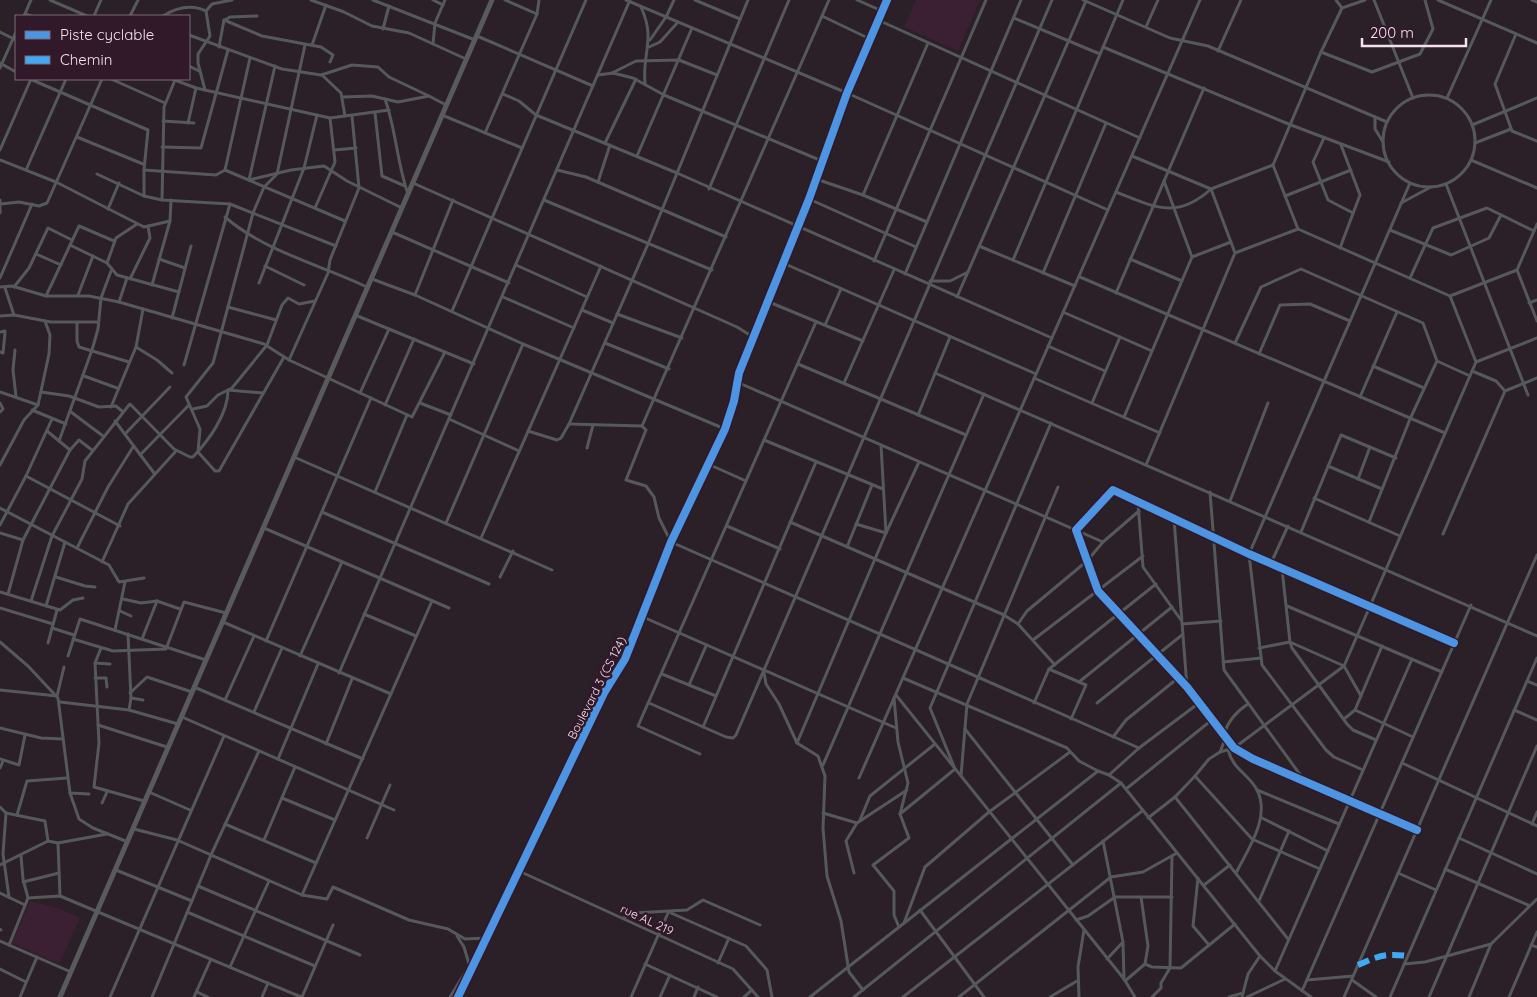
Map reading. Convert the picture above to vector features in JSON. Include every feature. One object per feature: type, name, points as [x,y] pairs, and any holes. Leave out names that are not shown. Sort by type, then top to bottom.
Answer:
[{"type":"main road","points":[[60,997],[467,59],[490,1]]},
{"type":"street","points":[[25,15],[31,0]]},
{"type":"street","points":[[50,0],[85,15]]},
{"type":"street","points":[[94,15],[101,0]]},
{"type":"street","points":[[130,15],[138,0]]},
{"type":"street","points":[[206,10],[212,4],[232,0]]},
{"type":"street","points":[[311,0],[319,1],[383,29],[409,33],[467,59]]},
{"type":"street","points":[[373,0],[520,54],[593,86]]},
{"type":"street","points":[[433,0],[443,4]]},
{"type":"street","points":[[433,44],[435,24],[445,0]]},
{"type":"street","points":[[505,0],[537,14]]},
{"type":"street","points":[[485,133],[537,14],[540,0]]},
{"type":"street","points":[[452,311],[586,0]]},
{"type":"street","points":[[339,673],[503,297],[628,0],[847,93],[1108,210]]},
{"type":"street","points":[[645,84],[646,60],[650,41],[666,17],[674,0]]},
{"type":"street","points":[[695,0],[740,19]]},
{"type":"street","points":[[528,431],[557,440],[561,438],[569,424],[593,373],[631,279],[648,244],[701,110],[748,0]]},
{"type":"street","points":[[709,188],[789,0]]},
{"type":"street","points":[[642,426],[669,369],[829,0]]},
{"type":"street","points":[[857,0],[882,11]]},
{"type":"street","name":"Boulevard 3 (CS 124)","points":[[459,997],[604,693],[625,659],[671,542],[724,429],[753,337],[798,228],[847,93],[887,0]]},
{"type":"street","points":[[874,261],[986,0]]},
{"type":"street","points":[[905,274],[1022,0]]},
{"type":"street","points":[[649,703],[729,738],[736,735],[1052,0]]},
{"type":"street","points":[[957,297],[1085,0],[1146,27],[1182,41],[1218,51],[1306,86],[1388,122]]},
{"type":"street","points":[[1013,260],[1123,0]]},
{"type":"street","points":[[1146,27],[1158,0]]},
{"type":"street","points":[[859,778],[1200,0]]},
{"type":"street","points":[[1218,51],[1241,0]]},
{"type":"street","points":[[1336,0],[1342,8]]},
{"type":"street","points":[[1116,192],[1153,207],[1182,208],[1202,197],[1211,189],[1273,165],[1291,126],[1306,86],[1342,8],[1365,0]]},
{"type":"street","points":[[1374,0],[1413,98]]},
{"type":"street","points":[[1321,52],[1372,72],[1420,54],[1433,29],[1425,0]]},
{"type":"street","points":[[1438,0],[1537,43]]},
{"type":"street","points":[[1447,98],[1490,0]]},
{"type":"street","points":[[1532,0],[1537,2]]},
{"type":"street","points":[[312,46],[326,5]]},
{"type":"street","points":[[165,15],[182,8],[195,6],[206,10]]},
{"type":"street","points":[[383,29],[389,6]]},
{"type":"street","points":[[641,6],[648,21],[650,41]]},
{"type":"street","points":[[205,90],[198,54],[208,43],[210,36],[206,10]]},
{"type":"street","points":[[224,20],[230,17],[257,16]]},
{"type":"street","points":[[822,16],[870,39]]},
{"type":"street","points":[[1014,18],[1100,54]]},
{"type":"street","points":[[224,20],[262,36],[321,47],[333,55],[330,62]]},
{"type":"street","points":[[219,47],[224,20]]},
{"type":"street","points":[[878,20],[1140,138]]},
{"type":"street","points":[[648,47],[660,42],[678,22]]},
{"type":"street","points":[[636,156],[692,28]]},
{"type":"street","points":[[0,32],[15,39],[0,68]]},
{"type":"street","points":[[1516,34],[1495,84],[1511,129],[1537,142]]},
{"type":"street","points":[[190,35],[275,66],[321,75],[352,65],[378,67],[389,77],[446,106]]},
{"type":"street","points":[[863,195],[928,42]]},
{"type":"street","points":[[284,357],[219,471],[215,471],[198,452],[200,429],[186,396],[211,367],[253,213],[264,186],[277,174],[305,45]]},
{"type":"street","points":[[1103,47],[1291,126],[1389,162]]},
{"type":"street","points":[[162,147],[201,148],[218,93],[228,50]]},
{"type":"street","points":[[144,170],[162,173],[216,175],[225,170],[250,58]]},
{"type":"street","points":[[598,75],[611,73],[631,62],[646,60],[679,60],[717,74]]},
{"type":"street","points":[[1,63],[15,71]]},
{"type":"street","points":[[190,66],[200,71]]},
{"type":"street","points":[[249,180],[275,66]]},
{"type":"street","points":[[611,73],[636,79],[664,95],[822,161]]},
{"type":"street","points":[[321,75],[339,90],[343,97],[345,116]]},
{"type":"street","points":[[605,143],[636,79]]},
{"type":"street","points":[[0,150],[30,80]]},
{"type":"street","points":[[32,80],[148,130],[143,164],[144,196]]},
{"type":"street","points":[[26,170],[66,80]]},
{"type":"street","points":[[0,213],[1,202],[44,205],[47,203],[102,80]]},
{"type":"street","points":[[113,80],[165,103]]},
{"type":"street","points":[[162,200],[163,122],[165,103],[174,80],[196,88],[330,118],[389,110]]},
{"type":"street","points":[[188,123],[196,88]]},
{"type":"street","points":[[1116,292],[1204,88]]},
{"type":"street","points":[[503,94],[519,101],[536,115],[677,173],[741,203],[894,270],[930,283],[957,297],[1052,338]]},
{"type":"street","points":[[1384,142],[1388,122],[1395,110],[1413,98],[1427,95],[1447,98],[1463,110],[1472,125],[1475,143],[1471,160],[1458,177],[1446,184],[1431,187],[1401,203]]},
{"type":"street","points":[[343,97],[372,96],[398,102],[429,96]]},
{"type":"street","points":[[1472,125],[1537,98]]},
{"type":"street","points":[[385,99],[392,118],[408,194]]},
{"type":"street","points":[[375,113],[382,176],[405,186]]},
{"type":"street","points":[[259,283],[304,168],[317,115]]},
{"type":"street","points":[[442,115],[522,148]]},
{"type":"street","points":[[289,360],[329,269],[345,221],[359,188],[352,116]]},
{"type":"street","points":[[1375,117],[1375,129],[1384,142],[1389,162],[1398,174],[1410,183],[1431,187]]},
{"type":"street","points":[[315,208],[333,170],[334,150],[330,118]]},
{"type":"street","points":[[163,122],[194,124]]},
{"type":"street","points":[[1043,273],[1106,123]]},
{"type":"street","points":[[1475,143],[1511,129]]},
{"type":"street","points":[[76,137],[143,164]]},
{"type":"street","points":[[1324,138],[1313,162],[1320,182],[1328,200],[1353,213]]},
{"type":"street","points":[[1340,248],[1360,195],[1341,144]]},
{"type":"street","points":[[598,182],[610,145]]},
{"type":"street","points":[[334,150],[356,148]]},
{"type":"street","points":[[1132,156],[1211,189],[1235,253],[1146,464]]},
{"type":"street","points":[[0,160],[56,182],[138,224],[148,226],[170,221]]},
{"type":"street","points":[[1471,160],[1537,188]]},
{"type":"street","points":[[249,180],[321,165],[333,170],[359,188],[402,208]]},
{"type":"street","points":[[1273,165],[1298,229],[1450,296],[1476,362]]},
{"type":"street","points":[[225,170],[345,221]]},
{"type":"street","points":[[557,170],[598,182],[726,237]]},
{"type":"street","points":[[1285,196],[1351,170]]},
{"type":"street","points":[[97,174],[144,196],[162,200],[230,204],[336,246]]},
{"type":"street","points":[[816,179],[863,195],[927,222]]},
{"type":"street","points":[[1124,417],[1192,257],[1164,181]]},
{"type":"street","points":[[413,182],[695,308],[753,337]]},
{"type":"street","points":[[108,210],[119,183]]},
{"type":"street","points":[[1363,770],[1334,757],[1326,750],[1262,665],[1248,554],[1410,183]]},
{"type":"street","points":[[1446,184],[1528,394]]},
{"type":"street","points":[[809,199],[916,247]]},
{"type":"street","points":[[152,285],[170,221],[171,200]]},
{"type":"street","points":[[415,295],[453,200]]},
{"type":"street","points":[[544,200],[712,270]]},
{"type":"street","points":[[0,278],[32,204]]},
{"type":"street","points":[[184,365],[230,204]]},
{"type":"street","points":[[1410,278],[1433,228],[1459,218],[1487,208],[1534,231]]},
{"type":"street","points":[[1390,230],[1451,255],[1490,238],[1501,215]]},
{"type":"street","points":[[225,217],[248,233],[273,246],[367,287]]},
{"type":"street","points":[[106,263],[114,241],[138,224]]},
{"type":"street","points":[[1537,224],[1517,270],[1537,322]]},
{"type":"street","points":[[46,296],[79,226],[114,241]]},
{"type":"street","points":[[119,302],[150,238],[148,226]]},
{"type":"street","points":[[14,287],[29,268],[48,228],[72,240]]},
{"type":"street","points":[[1235,253],[1298,229]]},
{"type":"street","points":[[392,232],[509,283]]},
{"type":"street","points":[[1192,257],[1231,242]]},
{"type":"street","points":[[70,245],[106,263],[111,271],[129,279],[179,292]]},
{"type":"street","points":[[172,318],[191,246]]},
{"type":"street","points":[[979,246],[1075,286]]},
{"type":"street","points":[[36,254],[60,265]]},
{"type":"street","points":[[78,295],[93,256]]},
{"type":"street","points":[[159,259],[185,268]]},
{"type":"street","points":[[1130,259],[1182,281]]},
{"type":"street","points":[[783,263],[1036,374]]},
{"type":"street","points":[[516,265],[587,297]]},
{"type":"street","points":[[265,266],[304,285]]},
{"type":"street","points":[[481,538],[601,266]]},
{"type":"street","points":[[844,384],[894,270]]},
{"type":"street","points":[[1235,343],[1261,287],[1300,270],[1422,323],[1437,361],[1470,376]]},
{"type":"street","points":[[1450,296],[1517,270]]},
{"type":"street","points":[[59,441],[92,350],[98,329],[97,322],[101,298],[111,271]]},
{"type":"street","points":[[930,283],[950,281],[968,271]]},
{"type":"street","points":[[1080,277],[1445,433]]},
{"type":"street","points":[[371,279],[415,295],[654,401],[724,429]]},
{"type":"street","points":[[14,315],[2,288],[14,287],[46,296],[78,295],[119,302],[267,345],[289,360],[412,417],[445,352]]},
{"type":"street","points":[[825,325],[841,289]]},
{"type":"street","points":[[503,297],[574,328]]},
{"type":"street","points":[[193,409],[207,406],[218,395],[228,390],[267,345],[282,305],[288,298],[299,304],[316,300]]},
{"type":"street","points":[[1529,304],[1537,300]]},
{"type":"street","points":[[769,302],[863,341]]},
{"type":"street","points":[[1259,354],[1280,305],[1310,304],[1350,320]]},
{"type":"street","points":[[228,307],[276,320]]},
{"type":"street","points":[[111,407],[136,347],[143,309]]},
{"type":"street","points":[[582,310],[613,323]]},
{"type":"street","points":[[1063,312],[1152,351]]},
{"type":"street","points":[[1360,397],[1397,312]]},
{"type":"street","points":[[617,314],[682,338]]},
{"type":"street","points":[[0,316],[14,315],[45,321],[97,322]]},
{"type":"street","points":[[355,315],[474,364]]},
{"type":"street","points":[[0,465],[31,410],[38,405],[49,354],[50,335],[45,321]]},
{"type":"street","points":[[77,322],[77,345],[129,362]]},
{"type":"street","points":[[700,754],[638,726],[816,322]]},
{"type":"street","points":[[360,393],[389,329]]},
{"type":"street","points":[[0,332],[5,331],[3,353],[0,352]]},
{"type":"street","points":[[918,415],[950,337]]},
{"type":"street","points":[[1092,403],[1120,337]]},
{"type":"street","points":[[1148,818],[1175,797],[1209,759],[1220,752],[1234,748],[1344,666],[1476,362],[1537,338]]},
{"type":"street","points":[[385,405],[414,339]]},
{"type":"street","points":[[605,343],[669,369]]},
{"type":"street","points":[[446,523],[523,344]]},
{"type":"street","points":[[1048,346],[1105,371]]},
{"type":"street","points":[[136,347],[157,360],[172,373]]},
{"type":"street","points":[[15,350],[13,370],[16,397]]},
{"type":"street","points":[[1369,522],[1410,419],[1437,361]]},
{"type":"street","points":[[798,364],[966,435]]},
{"type":"street","points":[[1373,366],[1424,388]]},
{"type":"street","points":[[1472,371],[1496,381],[1505,391]]},
{"type":"street","points":[[935,373],[1471,605],[1537,636]]},
{"type":"street","points":[[84,376],[118,388]]},
{"type":"street","points":[[1034,378],[1160,433]]},
{"type":"street","points":[[1443,534],[1505,391],[1537,378]]},
{"type":"street","points":[[738,382],[1103,542]]},
{"type":"street","points":[[125,434],[170,387]]},
{"type":"street","points":[[228,390],[263,393]]},
{"type":"street","points":[[31,602],[52,536],[82,479],[85,461],[122,411],[130,404],[176,451],[190,458],[198,452],[208,439],[226,408],[228,390]]},
{"type":"street","points":[[0,392],[38,405]]},
{"type":"street","points":[[41,392],[76,398],[95,406],[117,407],[122,411]]},
{"type":"street","points":[[823,765],[984,394]]},
{"type":"street","points":[[266,641],[371,398]]},
{"type":"street","points":[[0,403],[3,409],[0,412]]},
{"type":"street","points":[[420,403],[519,451]]},
{"type":"street","points":[[1230,501],[1268,404]]},
{"type":"street","points":[[140,455],[189,405]]},
{"type":"street","points":[[31,410],[66,424]]},
{"type":"street","points":[[71,412],[103,436]]},
{"type":"street","points":[[376,492],[407,415]]},
{"type":"street","points":[[0,525],[26,476],[52,418]]},
{"type":"street","points":[[115,421],[154,473]]},
{"type":"street","points":[[955,769],[930,708],[1051,423]]},
{"type":"street","points":[[569,424],[642,426],[646,430],[626,480],[646,486],[654,497],[659,518],[671,542],[711,562],[1139,748]]},
{"type":"street","points":[[587,448],[593,425]]},
{"type":"street","points":[[47,431],[70,450]]},
{"type":"street","points":[[1302,532],[1314,498],[1341,435],[1396,458]]},
{"type":"street","points":[[8,594],[23,540],[70,450],[79,440],[92,450]]},
{"type":"street","points":[[764,440],[883,489]]},
{"type":"street","points":[[881,445],[886,533]]},
{"type":"street","points":[[77,548],[94,512],[133,447]]},
{"type":"street","points":[[1358,479],[1370,447]]},
{"type":"street","points":[[102,562],[120,526],[128,504],[154,473],[176,451]]},
{"type":"street","points":[[294,456],[513,551],[552,570]]},
{"type":"street","points":[[704,727],[816,462]]},
{"type":"street","points":[[797,743],[886,533],[919,462]]},
{"type":"street","points":[[708,464],[746,481]]},
{"type":"street","points":[[1328,466],[1382,489]]},
{"type":"street","points":[[26,476],[120,526]]},
{"type":"street","points":[[847,547],[872,485]]},
{"type":"street","points":[[961,777],[967,704],[1058,488]]},
{"type":"street","points":[[1076,530],[1096,506],[1113,490],[1248,554],[1454,643]]},
{"type":"street","points":[[1210,492],[1224,670],[1304,780]]},
{"type":"street","points":[[1314,498],[1400,536]]},
{"type":"street","points":[[1138,502],[1143,567],[1182,622]]},
{"type":"street","points":[[0,508],[112,568],[119,582],[144,578]]},
{"type":"street","points":[[1018,624],[1027,611],[1087,562],[1103,542],[1139,511]]},
{"type":"street","points":[[322,512],[489,584]]},
{"type":"street","points":[[1174,518],[1187,687]]},
{"type":"street","points":[[790,522],[1004,615],[1018,624],[1055,665]]},
{"type":"street","points":[[856,524],[886,533]]},
{"type":"street","points":[[727,526],[780,549]]},
{"type":"street","points":[[1271,563],[1288,526]]},
{"type":"street","points":[[263,528],[450,608]]},
{"type":"street","points":[[1076,530],[1098,590],[1187,687],[1234,748],[1253,759],[1417,830]]},
{"type":"street","points":[[0,533],[23,540]]},
{"type":"street","points":[[46,606],[65,542]]},
{"type":"street","points":[[500,577],[513,551]]},
{"type":"street","points":[[1344,997],[1537,555]]},
{"type":"street","points":[[1032,640],[1142,556]]},
{"type":"street","points":[[300,656],[342,562]]},
{"type":"street","points":[[1282,568],[1290,642],[1319,686],[1353,730],[1376,740]]},
{"type":"street","points":[[56,577],[85,586],[95,587]]},
{"type":"street","points":[[115,630],[123,600],[125,582]]},
{"type":"street","points":[[1034,703],[1049,669],[1156,584]]},
{"type":"street","points":[[0,592],[57,610],[62,610],[73,600],[84,598]]},
{"type":"street","points":[[123,600],[141,603],[157,601],[180,609]]},
{"type":"street","points":[[142,639],[157,601]]},
{"type":"street","points":[[302,895],[432,601]]},
{"type":"street","points":[[166,649],[180,609],[185,602],[226,613]]},
{"type":"street","points":[[1302,991],[1471,605]]},
{"type":"street","points":[[1079,682],[1172,606]]},
{"type":"street","points":[[1287,606],[1442,672]]},
{"type":"street","points":[[0,608],[53,626],[101,648],[128,651],[166,649]]},
{"type":"street","points":[[48,643],[57,610]]},
{"type":"street","points":[[120,611],[131,616]]},
{"type":"street","points":[[364,614],[416,636]]},
{"type":"street","points":[[643,617],[706,646],[884,721],[896,728]]},
{"type":"street","points":[[68,656],[80,619],[128,634],[166,649],[206,660]]},
{"type":"street","points":[[1182,622],[1220,621]]},
{"type":"street","points":[[223,622],[390,694]]},
{"type":"street","points":[[128,634],[131,696],[129,710]]},
{"type":"street","points":[[1097,703],[1183,634]]},
{"type":"street","points":[[225,700],[254,636]]},
{"type":"street","points":[[0,642],[57,696],[60,702],[67,778],[76,812],[83,822],[128,842]]},
{"type":"street","points":[[1259,648],[1290,642],[1344,666],[1361,696]]},
{"type":"street","points":[[690,685],[706,646]]},
{"type":"street","points":[[1344,719],[1355,710],[1382,646]]},
{"type":"street","points":[[101,648],[95,663],[99,743],[94,787],[144,801]]},
{"type":"street","points":[[254,712],[282,648]]},
{"type":"street","points":[[1223,662],[1261,658]]},
{"type":"street","points":[[1390,997],[1537,658]]},
{"type":"street","points":[[1274,971],[1412,659]]},
{"type":"street","points":[[95,663],[110,664]]},
{"type":"street","points":[[278,759],[318,664]]},
{"type":"street","points":[[57,696],[64,667]]},
{"type":"street","points":[[1049,669],[1086,685],[1071,719]]},
{"type":"street","points":[[764,671],[766,684],[779,704],[797,743],[815,754],[823,765],[825,776],[823,813],[827,876],[841,921],[850,975],[863,990]]},
{"type":"street","points":[[662,674],[716,696]]},
{"type":"street","points":[[131,696],[147,677],[193,689],[225,700],[363,759]]},
{"type":"street","points":[[95,678],[106,678],[107,687]]},
{"type":"street","points":[[903,678],[1067,748],[1079,761],[1109,775],[1121,783],[1260,956],[1274,971],[1311,997]]},
{"type":"street","points":[[1113,737],[1126,720],[1178,678]]},
{"type":"street","points":[[326,744],[352,679]]},
{"type":"street","points":[[1527,681],[1537,685]]},
{"type":"street","points":[[8,684],[8,690]]},
{"type":"street","points":[[0,690],[57,696]]},
{"type":"street","points":[[131,696],[143,700]]},
{"type":"street","points":[[895,696],[896,728],[907,790],[900,814],[909,838],[873,865],[894,891],[894,915],[899,927]]},
{"type":"street","points":[[895,696],[1048,884],[1124,980],[1135,997]]},
{"type":"street","points":[[60,702],[129,710],[178,724]]},
{"type":"street","points":[[1109,775],[1139,748],[1199,703]]},
{"type":"street","points":[[1220,752],[1226,726],[1248,704]]},
{"type":"street","points":[[1355,710],[1413,737]]},
{"type":"street","points":[[1514,710],[1537,720]]},
{"type":"street","points":[[181,717],[394,810]]},
{"type":"street","points":[[1126,789],[1213,719]]},
{"type":"street","points":[[98,725],[167,747]]},
{"type":"street","points":[[0,728],[25,734],[63,739]]},
{"type":"street","points":[[965,729],[1073,865]]},
{"type":"street","points":[[0,768],[1,760],[19,765],[25,734]]},
{"type":"street","points":[[110,997],[190,810],[224,736]]},
{"type":"street","points":[[854,873],[846,841],[859,822],[870,796],[935,744]]},
{"type":"street","points":[[1429,997],[1508,813],[1536,753],[1537,746]]},
{"type":"street","points":[[1228,750],[1232,763],[1257,790],[1339,824]]},
{"type":"street","points":[[152,997],[211,854],[259,751]]},
{"type":"street","points":[[904,923],[926,867],[990,812],[1070,752]]},
{"type":"street","points":[[1402,764],[1537,826]]},
{"type":"street","points":[[264,840],[295,767]]},
{"type":"street","points":[[900,814],[955,769]]},
{"type":"street","points":[[810,997],[1098,771]]},
{"type":"street","points":[[1195,776],[1252,839],[1320,869]]},
{"type":"street","points":[[17,815],[27,781],[67,778]]},
{"type":"street","points":[[854,997],[1121,783]]},
{"type":"street","points":[[367,838],[390,785]]},
{"type":"street","points":[[823,813],[859,822],[907,790]]},
{"type":"street","points":[[1236,873],[1262,818],[1257,790]]},
{"type":"street","points":[[148,791],[190,810]]},
{"type":"street","points":[[102,803],[107,792]]},
{"type":"street","points":[[70,793],[89,794]]},
{"type":"street","points":[[1175,797],[1288,940]]},
{"type":"street","points":[[282,798],[335,820]]},
{"type":"street","points":[[0,807],[6,813],[45,821],[48,841]]},
{"type":"street","points":[[902,997],[1142,811]]},
{"type":"street","points":[[1532,824],[1537,812]]},
{"type":"street","points":[[6,813],[2,826],[2,856],[5,883],[9,897]]},
{"type":"street","points":[[1262,818],[1328,851]]},
{"type":"street","points":[[225,824],[316,863]]},
{"type":"street","points":[[134,829],[177,840],[302,895],[327,899],[333,887],[409,920],[448,929],[455,934],[472,940],[486,938]]},
{"type":"street","points":[[1259,902],[1289,831]]},
{"type":"street","points":[[0,864],[21,856],[48,841],[58,843],[107,834]]},
{"type":"street","points":[[1459,838],[1537,874]]},
{"type":"street","points":[[1103,841],[1122,942],[1124,980]]},
{"type":"street","points":[[58,843],[60,896]]},
{"type":"street","points":[[959,997],[1111,877],[1143,872],[1177,853]]},
{"type":"street","points":[[9,945],[28,898],[21,856]]},
{"type":"street","points":[[1152,997],[1161,988],[1161,983],[1170,968],[1172,856]]},
{"type":"street","points":[[1204,885],[1230,865]]},
{"type":"street","points":[[1445,869],[1528,906]]},
{"type":"street","points":[[116,870],[192,901]]},
{"type":"street","name":"rue AL 219","points":[[519,871],[732,969],[758,997]]},
{"type":"street","points":[[1398,873],[1436,890]]},
{"type":"street","points":[[24,882],[59,874]]},
{"type":"street","points":[[1198,878],[1193,926],[1209,945]]},
{"type":"street","points":[[230,967],[269,881]]},
{"type":"street","points":[[198,886],[360,955]]},
{"type":"street","points":[[0,893],[26,905]]},
{"type":"street","points":[[28,898],[60,896],[302,997],[333,925]]},
{"type":"street","points":[[1124,980],[1145,964],[1148,946],[1141,896]]},
{"type":"street","points":[[1076,920],[1088,916],[1115,897],[1172,896]]},
{"type":"street","points":[[1469,997],[1491,944],[1537,899]]},
{"type":"street","points":[[622,918],[634,913],[669,913],[690,910],[703,900],[760,925]]},
{"type":"street","points":[[920,910],[984,997]]},
{"type":"street","points":[[187,912],[315,966]]},
{"type":"street","points":[[631,997],[669,913]]},
{"type":"street","points":[[669,913],[746,946],[766,968],[772,997]]},
{"type":"street","points":[[1145,964],[1152,967],[1181,968],[1235,924]]},
{"type":"street","points":[[1079,997],[1077,981],[1084,930]]},
{"type":"street","points":[[1509,997],[1537,932]]},
{"type":"street","points":[[455,934],[464,947],[470,971]]},
{"type":"street","points":[[718,963],[729,938]]},
{"type":"street","points":[[0,941],[71,972]]},
{"type":"street","points":[[1107,959],[1122,942]]},
{"type":"street","points":[[450,997],[483,944]]},
{"type":"street","points":[[1404,964],[1426,962],[1491,944]]},
{"type":"street","points":[[1531,945],[1537,947]]},
{"type":"street","points":[[1242,997],[1248,974],[1260,956]]},
{"type":"street","points":[[20,997],[37,958]]},
{"type":"street","points":[[194,997],[212,959]]},
{"type":"street","points":[[645,964],[717,997]]},
{"type":"street","points":[[0,969],[26,982]]},
{"type":"street","points":[[660,997],[670,975]]},
{"type":"street","points":[[1307,980],[1352,978],[1376,997]]},
{"type":"street","points":[[1247,997],[1285,979]]},
{"type":"street","points":[[1050,997],[1077,981]]},
{"type":"street","points":[[262,997],[268,983]]},
{"type":"street","points":[[694,997],[698,987]]},
{"type":"street","points":[[744,997],[752,990]]},
{"type":"street","points":[[197,992],[208,997]]},
{"type":"street","points":[[1229,997],[1244,993]]},
{"type":"shaded area","points":[[916,0],[980,0],[958,51],[904,27]]},
{"type":"shaded area","points":[[30,901],[61,909],[80,918],[59,964],[12,943]]},
{"type":"marked path","points":[[1358,965],[1382,956],[1408,956]]},
{"type":"cycle path","points":[[458,997],[604,693],[625,659],[671,542],[725,429],[734,401],[739,373],[809,199],[847,93],[887,0]]},
{"type":"cycle path","points":[[1417,830],[1253,759],[1234,748],[1187,687],[1098,591],[1076,530],[1113,490],[1249,554],[1454,643]]}]
